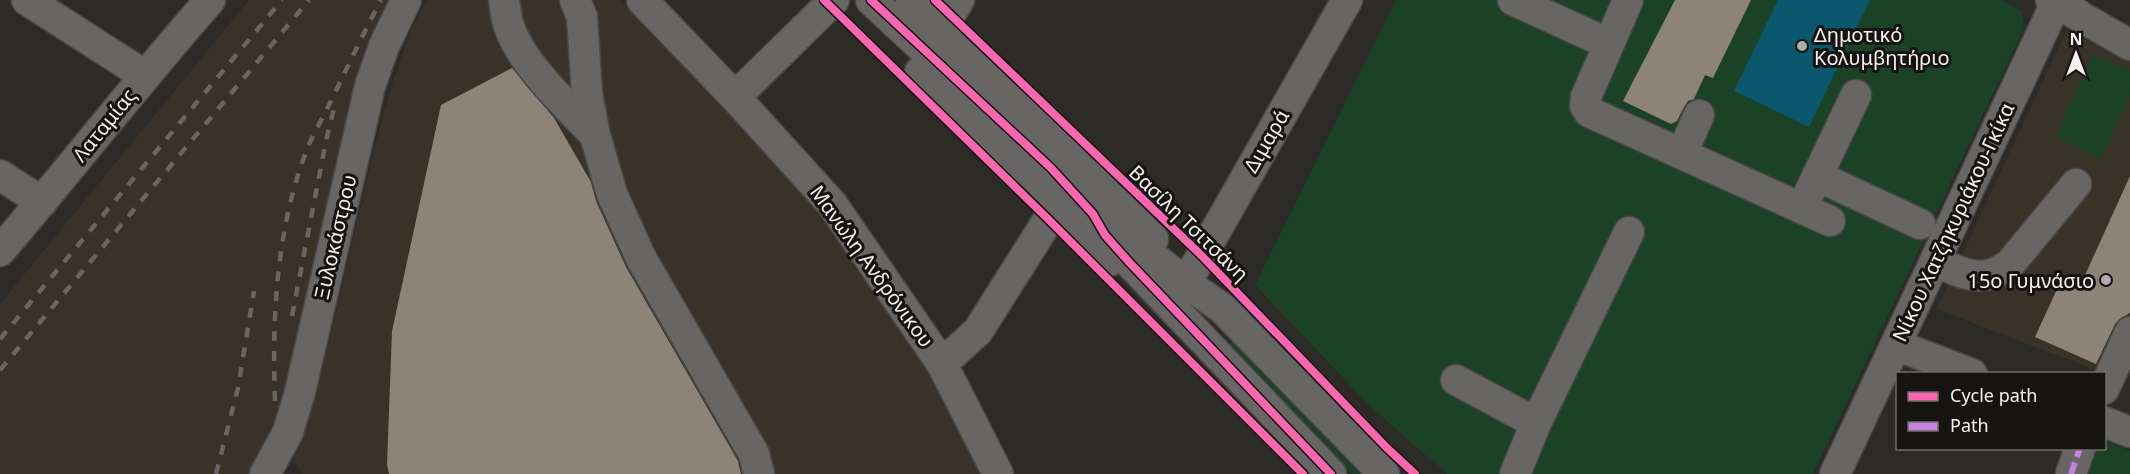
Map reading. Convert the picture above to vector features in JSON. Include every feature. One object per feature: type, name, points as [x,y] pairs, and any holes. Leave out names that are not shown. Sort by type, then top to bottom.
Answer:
[{"type":"street","points":[[27,0],[144,75]]},
{"type":"street","name":"Λαταμίας","points":[[0,251],[144,75],[210,0]]},
{"type":"street","name":"Ξυλοκάστρου","points":[[265,474],[288,432],[300,392],[370,86],[387,39],[406,0]]},
{"type":"street","points":[[504,0],[508,24],[522,52],[544,81],[595,135]]},
{"type":"street","points":[[575,0],[582,17],[587,94],[595,135],[612,194],[641,258],[754,454],[759,474]]},
{"type":"street","name":"Μανώλη Ανδρόνικου","points":[[642,0],[735,97],[832,204],[942,364],[998,474]]},
{"type":"street","points":[[735,97],[834,0]]},
{"type":"street","points":[[848,0],[1129,282],[1144,291],[1181,285]]},
{"type":"street","name":"Βασίλη Τσιτσάνη","points":[[871,0],[1051,168],[1093,214],[1105,235],[1181,285],[1222,308],[1384,474]]},
{"type":"street","name":"Βασίλη Τσιτσάνη","points":[[911,0],[1156,242],[1181,285],[1331,474]]},
{"type":"street","points":[[941,29],[959,0]]},
{"type":"street","name":"Διμαρά","points":[[1181,285],[1347,0]]},
{"type":"street","points":[[1513,0],[1609,44]]},
{"type":"street","points":[[1628,0],[1586,98],[1585,106],[1589,112],[1830,221]]},
{"type":"street","points":[[2053,2],[2130,43]]},
{"type":"street","name":"Νίκου Χατζηκυριάκου-Γκίκα","points":[[1835,474],[2053,2]]},
{"type":"street","points":[[1802,208],[1856,94]]},
{"type":"street","points":[[1682,153],[1700,115]]},
{"type":"street","points":[[0,175],[35,210]]},
{"type":"street","points":[[1817,176],[1920,224]]},
{"type":"street","points":[[1935,261],[1972,275],[1985,277],[1999,272],[2010,264],[2076,184]]},
{"type":"street","points":[[0,199],[35,210]]},
{"type":"street","points":[[942,364],[978,331],[1055,209]]},
{"type":"street","points":[[1515,474],[1536,423],[1629,232]]},
{"type":"street","points":[[2106,385],[2130,332]]},
{"type":"street","points":[[1896,345],[1967,372]]},
{"type":"street","points":[[1456,380],[1536,423]]},
{"type":"street","points":[[2106,423],[2130,432]]},
{"type":"street","points":[[2071,474],[2079,450]]},
{"type":"shaded area","points":[[249,0],[394,0],[284,399],[266,444],[250,474],[0,474],[0,304]]},
{"type":"shaded area","points":[[426,0],[620,0],[740,115],[812,192],[950,383],[984,474],[302,474],[291,454],[317,392],[377,137],[393,81],[411,30]]},
{"type":"shaded area","points":[[2067,29],[2130,57],[2130,313],[2103,372],[1937,309]]},
{"type":"green space","points":[[1396,0],[2003,0],[2022,12],[2024,28],[1813,474],[1447,474],[1370,406],[1255,285]]},
{"type":"green space","points":[[2093,55],[2130,71],[2130,94],[2101,158],[2055,137]]},
{"type":"green space","points":[[1233,341],[1364,474],[1352,474],[1339,463],[1227,347]]},
{"type":"green space","points":[[2106,441],[2130,451],[2130,474],[2083,474],[2093,450],[2106,450]]},
{"type":"water","name":"Δημοτικό Κολυμβητήριο","points":[[1778,0],[1870,0],[1809,127],[1734,91]]},
{"type":"building","points":[[1675,0],[1751,0],[1713,78],[1705,75],[1694,99],[1688,101],[1677,121],[1671,124],[1623,101]]},
{"type":"building","points":[[512,68],[554,118],[591,182],[596,201],[626,267],[738,461],[741,474],[389,474],[387,464],[392,331],[441,105]]},
{"type":"building","name":"15ο Γυμνάσιο","points":[[2130,176],[2130,313],[2115,324],[2096,364],[2035,337],[2063,276],[2081,284]]},
{"type":"railway","points":[[0,339],[282,0]]},
{"type":"railway","points":[[0,370],[309,0]]},
{"type":"railway","points":[[275,401],[274,338],[278,275],[282,244],[296,182],[311,140],[381,0]]},
{"type":"railway","points":[[2080,0],[2130,32]]},
{"type":"railway","points":[[292,316],[335,104]]},
{"type":"railway","points":[[216,474],[238,388],[254,291]]},
{"type":"marked path","points":[[2071,474],[2079,450]]},
{"type":"cycle path","points":[[824,0],[1049,220],[1303,474]]},
{"type":"cycle path","points":[[871,0],[1051,168],[1093,214],[1105,235],[1129,262],[1331,474]]},
{"type":"cycle path","points":[[935,0],[1201,255],[1387,448],[1415,474]]},
{"type":"place","name":"Δημοτικό Κολυμβητήριο","points":[[1802,46]]},
{"type":"place","name":"15ο Γυμνάσιο","points":[[2106,280]]}]
